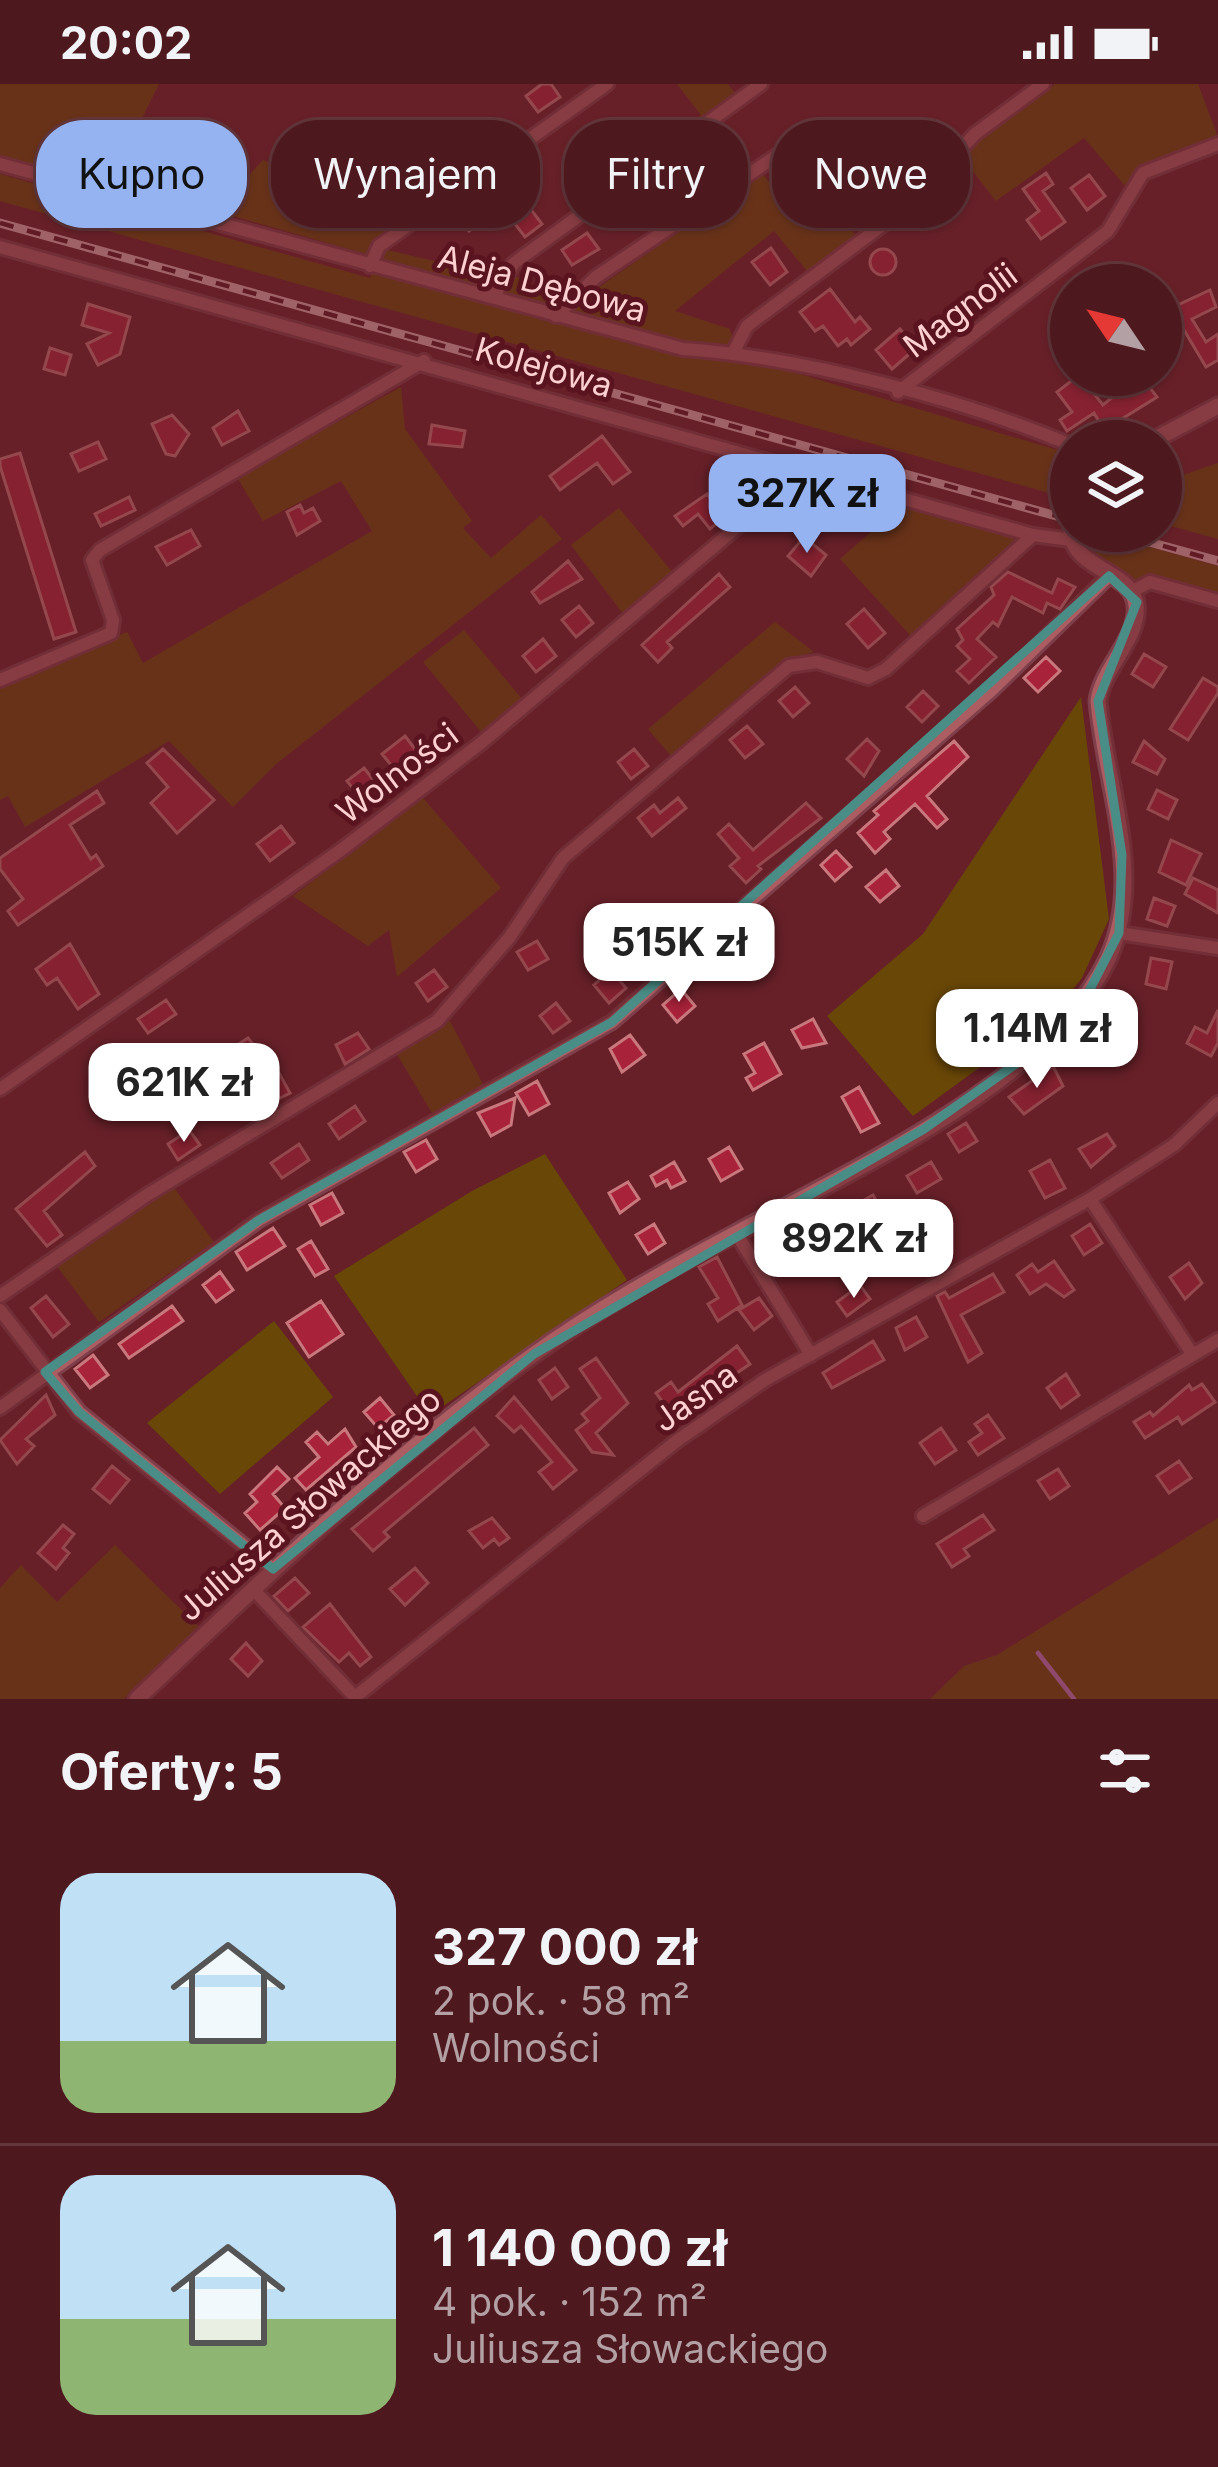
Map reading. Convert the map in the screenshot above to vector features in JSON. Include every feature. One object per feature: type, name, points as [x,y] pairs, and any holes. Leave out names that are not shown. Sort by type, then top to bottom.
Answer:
[{"type":"street","points":[[370,266],[379,246],[607,84]]},
{"type":"street","points":[[494,297],[514,263],[761,84]]},
{"type":"street","points":[[733,352],[747,326],[908,206],[975,134],[1043,84]]},
{"type":"street","name":"Magnolii","points":[[898,392],[1108,231],[1143,173],[1218,144]]},
{"type":"street","points":[[556,316],[596,277],[772,159]]},
{"type":"street","name":"Aleja Dębowa","points":[[0,164],[556,316],[683,349],[733,352],[980,412],[1050,437]]},
{"type":"street","name":"Kolejowa","points":[[0,247],[424,361],[1033,535],[1050,535]]},
{"type":"street","points":[[577,297],[582,322]]},
{"type":"street","points":[[0,680],[106,639],[113,620],[92,560],[100,550],[424,361]]},
{"type":"street","points":[[1182,425],[1218,406]]},
{"type":"street","name":"Wolności","points":[[0,1089],[253,913],[481,743],[793,480],[801,467]]},
{"type":"street","points":[[0,1296],[147,1195],[437,1021],[509,938],[562,858],[789,666],[805,660],[868,678],[886,669],[1033,535]]},
{"type":"street","points":[[1081,552],[1087,562],[1131,592],[1150,582],[1218,602]]},
{"type":"street","points":[[0,1408],[259,1220],[612,1022],[992,690],[1109,576]]},
{"type":"street","name":"Juliusza Słowackiego","points":[[137,1699],[352,1496],[534,1354],[635,1287],[924,1129],[1034,1052],[1084,1000],[1119,933],[1125,884],[1098,700],[1100,683],[1135,618],[1131,592]]},
{"type":"street","points":[[1119,933],[1218,947]]},
{"type":"street","name":"Jasna","points":[[253,1589],[355,1697],[598,1499],[748,1392],[1090,1199],[1174,1145],[1218,1103]]},
{"type":"street","points":[[1090,1199],[1193,1355]]},
{"type":"street","points":[[736,1233],[811,1355]]},
{"type":"street","points":[[0,1310],[79,1412],[273,1569]]},
{"type":"street","points":[[923,1516],[1218,1340]]},
{"type":"highlighted area","points":[[1109,576],[1137,602],[1098,701],[1122,855],[1119,933],[1084,1001],[1033,1052],[924,1129],[534,1354],[273,1569],[79,1412],[45,1372],[259,1220],[612,1022]]},
{"type":"shaded area","points":[[0,84],[159,84],[141,120],[36,120],[36,167],[0,158]]},
{"type":"shaded area","points":[[677,84],[728,84],[737,96],[704,120],[694,120],[701,115]]},
{"type":"shaded area","points":[[1055,84],[1198,84],[1218,137],[1140,166],[1127,188],[1084,138],[996,201],[970,168],[970,149]]},
{"type":"shaded area","points":[[263,160],[271,164],[271,227],[247,220],[247,177]]},
{"type":"shaded area","points":[[762,173],[772,186],[772,228],[850,228],[857,237],[807,271],[774,231],[675,311],[730,329],[738,356],[1050,448],[1050,493],[97,228],[192,228],[370,278],[383,249],[490,274],[511,274],[563,299],[585,297],[683,228],[748,228],[748,183]]},
{"type":"shaded area","points":[[0,174],[36,184],[36,211],[0,201]]},
{"type":"shaded area","points":[[275,228],[399,228],[366,254]]},
{"type":"shaded area","points":[[401,387],[405,429],[472,521],[463,528],[491,558],[541,515],[562,539],[276,764],[233,807],[169,741],[25,827],[8,796],[0,800],[0,685],[127,632],[143,663],[372,531],[341,481],[263,521],[237,477]]},
{"type":"shaded area","points":[[1218,463],[1218,539],[1182,529],[1182,475]]},
{"type":"shaded area","points":[[905,502],[1023,536],[910,635],[840,559]]},
{"type":"shaded area","points":[[619,508],[674,574],[624,615],[571,545]]},
{"type":"shaded area","points":[[1089,552],[1168,552],[1218,566],[1218,595],[1149,576],[1138,582]]},
{"type":"shaded area","points":[[775,622],[814,652],[790,658],[672,757],[648,729]]},
{"type":"shaded area","points":[[464,630],[523,700],[482,733],[423,662]]},
{"type":"shaded area","points":[[1081,697],[1109,919],[1082,978],[1053,1014],[913,1116],[827,1016],[923,934]]},
{"type":"shaded area","points":[[423,798],[501,888],[397,977],[389,930],[368,946],[293,896]]},
{"type":"shaded area","points":[[450,1021],[484,1086],[432,1113],[395,1051]]},
{"type":"shaded area","points":[[545,1154],[627,1280],[430,1415],[334,1276],[472,1191]]},
{"type":"shaded area","points":[[172,1185],[214,1242],[99,1322],[56,1265]]},
{"type":"shaded area","points":[[274,1321],[333,1397],[220,1494],[147,1423]]},
{"type":"shaded area","points":[[1218,1518],[1218,1699],[930,1699],[964,1666],[997,1655]]},
{"type":"shaded area","points":[[115,1545],[200,1628],[124,1699],[0,1699],[0,1588],[21,1565],[57,1602]]},
{"type":"building","points":[[542,84],[551,84],[560,97],[538,112],[526,96]]},
{"type":"building","points":[[1046,173],[1053,184],[1043,191],[1065,222],[1041,239],[1027,220],[1039,211],[1023,189]]},
{"type":"building","points":[[1089,175],[1105,196],[1087,210],[1071,188]]},
{"type":"building","points":[[587,233],[599,249],[572,265],[562,250]]},
{"type":"building","points":[[771,248],[787,272],[770,285],[752,262]]},
{"type":"building","points":[[883,249],[896,262],[883,275],[870,262]]},
{"type":"building","points":[[830,289],[855,322],[860,317],[870,329],[851,345],[847,339],[838,346],[823,326],[815,331],[800,312]]},
{"type":"building","points":[[1210,290],[1216,307],[1192,319],[1206,342],[1218,334],[1218,360],[1206,367],[1182,327],[1182,303]]},
{"type":"building","points":[[88,304],[130,317],[120,354],[98,365],[87,344],[109,333],[82,325]]},
{"type":"building","points":[[900,329],[916,348],[892,369],[876,350]]},
{"type":"building","points":[[50,348],[71,355],[65,375],[44,369]]},
{"type":"building","points":[[1060,396],[1096,396],[1103,405],[1114,396],[1157,397],[1120,420],[1098,420],[1094,413],[1084,420],[1060,420],[1072,412]]},
{"type":"building","points":[[238,411],[249,431],[222,445],[213,428]]},
{"type":"building","points":[[172,415],[189,434],[175,456],[166,454],[152,424]]},
{"type":"building","points":[[432,425],[465,431],[462,447],[429,444]]},
{"type":"building","points":[[602,436],[630,472],[613,484],[597,463],[560,490],[550,476]]},
{"type":"building","points":[[98,442],[106,459],[79,471],[71,454]]},
{"type":"building","points":[[20,453],[76,632],[54,639],[0,466],[0,459]]},
{"type":"building","points":[[707,494],[726,516],[710,529],[698,514],[683,526],[675,516]]},
{"type":"building","points":[[129,497],[135,510],[101,526],[95,514]]},
{"type":"building","points":[[300,505],[304,513],[313,508],[320,521],[297,535],[287,512]]},
{"type":"building","points":[[191,530],[200,546],[167,565],[156,547]]},
{"type":"building","points":[[804,537],[826,555],[811,576],[788,556]]},
{"type":"building","points":[[568,561],[582,579],[540,603],[532,592]]},
{"type":"building","points":[[1008,572],[1052,593],[1058,579],[1075,587],[1060,609],[1047,603],[1043,613],[1012,597],[998,626],[993,622],[977,639],[996,657],[969,683],[957,671],[970,659],[957,646],[963,640],[957,629],[994,595],[991,587]]},
{"type":"building","points":[[719,574],[730,587],[667,642],[672,648],[658,662],[642,645]]},
{"type":"building","points":[[579,606],[593,623],[576,637],[562,620]]},
{"type":"building","points":[[864,609],[885,633],[868,648],[847,624]]},
{"type":"building","points":[[543,639],[556,656],[536,672],[523,656]]},
{"type":"building","points":[[1144,654],[1166,667],[1153,687],[1132,674]]},
{"type":"building","points":[[1046,657],[1060,671],[1038,692],[1024,678]]},
{"type":"building","points":[[1203,678],[1218,687],[1218,693],[1188,740],[1170,729]]},
{"type":"building","points":[[795,687],[809,703],[793,717],[779,701]]},
{"type":"building","points":[[923,691],[938,706],[922,722],[907,707]]},
{"type":"building","points":[[747,726],[763,744],[745,758],[730,740]]},
{"type":"building","points":[[405,736],[418,753],[396,771],[382,754]]},
{"type":"building","points":[[867,739],[879,751],[864,776],[847,759]]},
{"type":"building","points":[[954,741],[968,757],[927,796],[947,819],[937,828],[915,804],[884,832],[890,839],[875,853],[858,833],[878,815],[874,811]]},
{"type":"building","points":[[1144,741],[1165,759],[1157,774],[1133,762]]},
{"type":"building","points":[[163,749],[214,800],[177,833],[151,803],[168,787],[147,763]]},
{"type":"building","points":[[634,749],[648,766],[631,779],[618,762]]},
{"type":"building","points":[[364,768],[379,787],[362,800],[347,781]]},
{"type":"building","points":[[1157,790],[1177,800],[1168,819],[1148,809]]},
{"type":"building","points":[[97,791],[104,803],[70,825],[91,859],[96,855],[103,866],[18,925],[8,911],[23,899],[0,869],[0,858]]},
{"type":"building","points":[[678,798],[686,808],[652,836],[638,818],[654,805],[660,813]]},
{"type":"building","points":[[806,803],[821,818],[758,866],[761,869],[746,883],[730,866],[739,858],[718,834],[729,824],[753,850]]},
{"type":"building","points":[[281,826],[294,843],[270,861],[257,844]]},
{"type":"building","points":[[1171,840],[1201,854],[1186,885],[1159,872]]},
{"type":"building","points":[[836,851],[851,867],[835,881],[821,865]]},
{"type":"building","points":[[886,870],[899,886],[880,902],[866,887]]},
{"type":"building","points":[[1193,878],[1218,890],[1218,913],[1185,894]]},
{"type":"building","points":[[1154,898],[1175,906],[1167,926],[1147,919]]},
{"type":"building","points":[[537,941],[548,959],[528,970],[517,952]]},
{"type":"building","points":[[70,944],[99,994],[78,1009],[57,978],[47,985],[36,969]]},
{"type":"building","points":[[1151,958],[1172,962],[1166,989],[1146,984]]},
{"type":"building","points":[[434,970],[447,987],[428,1001],[416,983]]},
{"type":"building","points":[[611,970],[626,988],[609,1003],[594,985]]},
{"type":"building","points":[[681,989],[695,1006],[677,1022],[663,1005]]},
{"type":"building","points":[[166,1000],[176,1014],[148,1033],[138,1019]]},
{"type":"building","points":[[556,1003],[570,1021],[553,1033],[540,1016]]},
{"type":"building","points":[[1218,1010],[1218,1043],[1211,1056],[1187,1043],[1195,1027],[1207,1033]]},
{"type":"building","points":[[813,1019],[826,1043],[802,1048],[792,1030]]},
{"type":"building","points":[[1104,1026],[1117,1039],[1104,1052],[1091,1039]]},
{"type":"building","points":[[358,1033],[369,1049],[345,1064],[336,1045]]},
{"type":"building","points":[[630,1035],[645,1055],[622,1072],[610,1049]]},
{"type":"building","points":[[248,1038],[257,1049],[248,1056],[259,1078],[253,1082],[231,1049]]},
{"type":"building","points":[[764,1043],[781,1074],[753,1090],[746,1078],[755,1073],[744,1054]]},
{"type":"building","points":[[208,1065],[221,1084],[204,1095],[191,1076]]},
{"type":"building","points":[[1053,1066],[1063,1086],[1024,1114],[1009,1097]]},
{"type":"building","points":[[279,1073],[290,1093],[270,1103],[259,1084]]},
{"type":"building","points":[[537,1081],[549,1104],[529,1115],[516,1093]]},
{"type":"building","points":[[859,1087],[879,1123],[861,1132],[842,1097]]},
{"type":"building","points":[[515,1098],[511,1125],[491,1136],[478,1113]]},
{"type":"building","points":[[355,1106],[365,1121],[339,1139],[329,1124]]},
{"type":"building","points":[[966,1123],[977,1141],[959,1152],[948,1134]]},
{"type":"building","points":[[189,1130],[200,1145],[178,1160],[168,1144]]},
{"type":"building","points":[[1107,1134],[1115,1146],[1091,1167],[1079,1149]]},
{"type":"building","points":[[426,1140],[437,1159],[416,1172],[404,1152]]},
{"type":"building","points":[[299,1144],[309,1160],[282,1178],[271,1163]]},
{"type":"building","points":[[729,1147],[742,1169],[721,1181],[709,1159]]},
{"type":"building","points":[[85,1152],[95,1166],[44,1211],[62,1235],[47,1246],[16,1209]]},
{"type":"building","points":[[1050,1160],[1065,1188],[1045,1198],[1030,1171]]},
{"type":"building","points":[[674,1162],[685,1181],[671,1188],[667,1180],[656,1186],[651,1176]]},
{"type":"building","points":[[931,1162],[941,1179],[917,1193],[907,1176]]},
{"type":"building","points":[[628,1182],[639,1199],[620,1213],[609,1193]]},
{"type":"building","points":[[332,1193],[343,1213],[321,1225],[310,1205]]},
{"type":"building","points":[[873,1195],[885,1216],[846,1239],[834,1217]]},
{"type":"building","points":[[654,1224],[665,1243],[648,1254],[636,1235]]},
{"type":"building","points":[[1090,1224],[1102,1243],[1084,1255],[1072,1236]]},
{"type":"building","points":[[273,1228],[285,1246],[247,1270],[236,1252]]},
{"type":"building","points":[[311,1241],[328,1269],[315,1276],[298,1249]]},
{"type":"building","points":[[717,1257],[742,1305],[718,1321],[708,1304],[718,1298],[699,1267]]},
{"type":"building","points":[[1054,1261],[1074,1290],[1064,1297],[1046,1284],[1030,1294],[1017,1275],[1032,1264],[1038,1272]]},
{"type":"building","points":[[1189,1263],[1202,1283],[1185,1299],[1170,1277]]},
{"type":"building","points":[[220,1272],[233,1290],[216,1302],[203,1285]]},
{"type":"building","points":[[993,1274],[1004,1292],[961,1315],[982,1353],[968,1362],[937,1296],[945,1292],[949,1298]]},
{"type":"building","points":[[860,1285],[870,1299],[847,1316],[837,1302]]},
{"type":"building","points":[[46,1296],[69,1324],[53,1337],[31,1308]]},
{"type":"building","points":[[759,1298],[772,1316],[754,1330],[739,1310]]},
{"type":"building","points":[[321,1301],[343,1334],[309,1357],[287,1323]]},
{"type":"building","points":[[172,1306],[183,1321],[129,1358],[119,1344]]},
{"type":"building","points":[[916,1317],[927,1337],[905,1350],[896,1328]]},
{"type":"building","points":[[873,1341],[884,1360],[832,1388],[823,1373]]},
{"type":"building","points":[[737,1346],[750,1364],[673,1416],[656,1393],[671,1382],[678,1392]]},
{"type":"building","points":[[93,1355],[108,1375],[90,1388],[75,1369]]},
{"type":"building","points":[[596,1358],[628,1403],[596,1433],[613,1455],[592,1452],[576,1430],[588,1421],[582,1414],[600,1398],[580,1369]]},
{"type":"building","points":[[555,1368],[568,1387],[552,1399],[539,1380]]},
{"type":"building","points":[[1066,1374],[1079,1395],[1061,1408],[1047,1388]]},
{"type":"building","points":[[1202,1384],[1215,1402],[1182,1424],[1178,1417],[1145,1438],[1134,1422],[1150,1412],[1153,1416],[1189,1385],[1192,1390]]},
{"type":"building","points":[[46,1395],[55,1415],[26,1439],[34,1446],[17,1464],[0,1440]]},
{"type":"building","points":[[514,1397],[576,1470],[553,1489],[539,1472],[552,1462],[521,1426],[514,1432],[497,1416]]},
{"type":"building","points":[[380,1398],[394,1415],[378,1428],[364,1412]]},
{"type":"building","points":[[988,1415],[1004,1438],[978,1455],[969,1442],[982,1433],[975,1424]]},
{"type":"building","points":[[474,1428],[488,1445],[384,1532],[389,1537],[373,1551],[352,1529]]},
{"type":"building","points":[[941,1428],[956,1450],[935,1464],[920,1443]]},
{"type":"building","points":[[345,1429],[356,1447],[306,1490],[295,1478],[319,1457],[306,1442],[317,1432],[328,1444]]},
{"type":"building","points":[[1179,1461],[1191,1478],[1169,1493],[1157,1476]]},
{"type":"building","points":[[112,1466],[129,1480],[110,1503],[93,1489]]},
{"type":"building","points":[[277,1467],[289,1479],[273,1494],[285,1508],[260,1530],[245,1513],[257,1502],[250,1494]]},
{"type":"building","points":[[1058,1469],[1069,1486],[1050,1499],[1038,1481]]},
{"type":"building","points":[[983,1515],[994,1530],[964,1549],[969,1556],[952,1567],[937,1544]]},
{"type":"building","points":[[492,1518],[509,1538],[499,1545],[494,1539],[483,1548],[469,1531]]},
{"type":"building","points":[[63,1525],[74,1534],[63,1548],[69,1553],[56,1569],[38,1553]]},
{"type":"building","points":[[415,1568],[428,1583],[405,1605],[390,1589]]},
{"type":"building","points":[[295,1578],[309,1593],[288,1611],[274,1596]]},
{"type":"building","points":[[330,1604],[371,1657],[360,1666],[349,1653],[339,1662],[303,1627]]},
{"type":"building","points":[[246,1643],[262,1661],[248,1676],[231,1659]]},
{"type":"waterway","points":[[1038,1653],[1074,1699]]},
{"type":"railway","points":[[0,223],[1050,514]]},
{"type":"railway","points":[[1182,551],[1218,561]]}]
